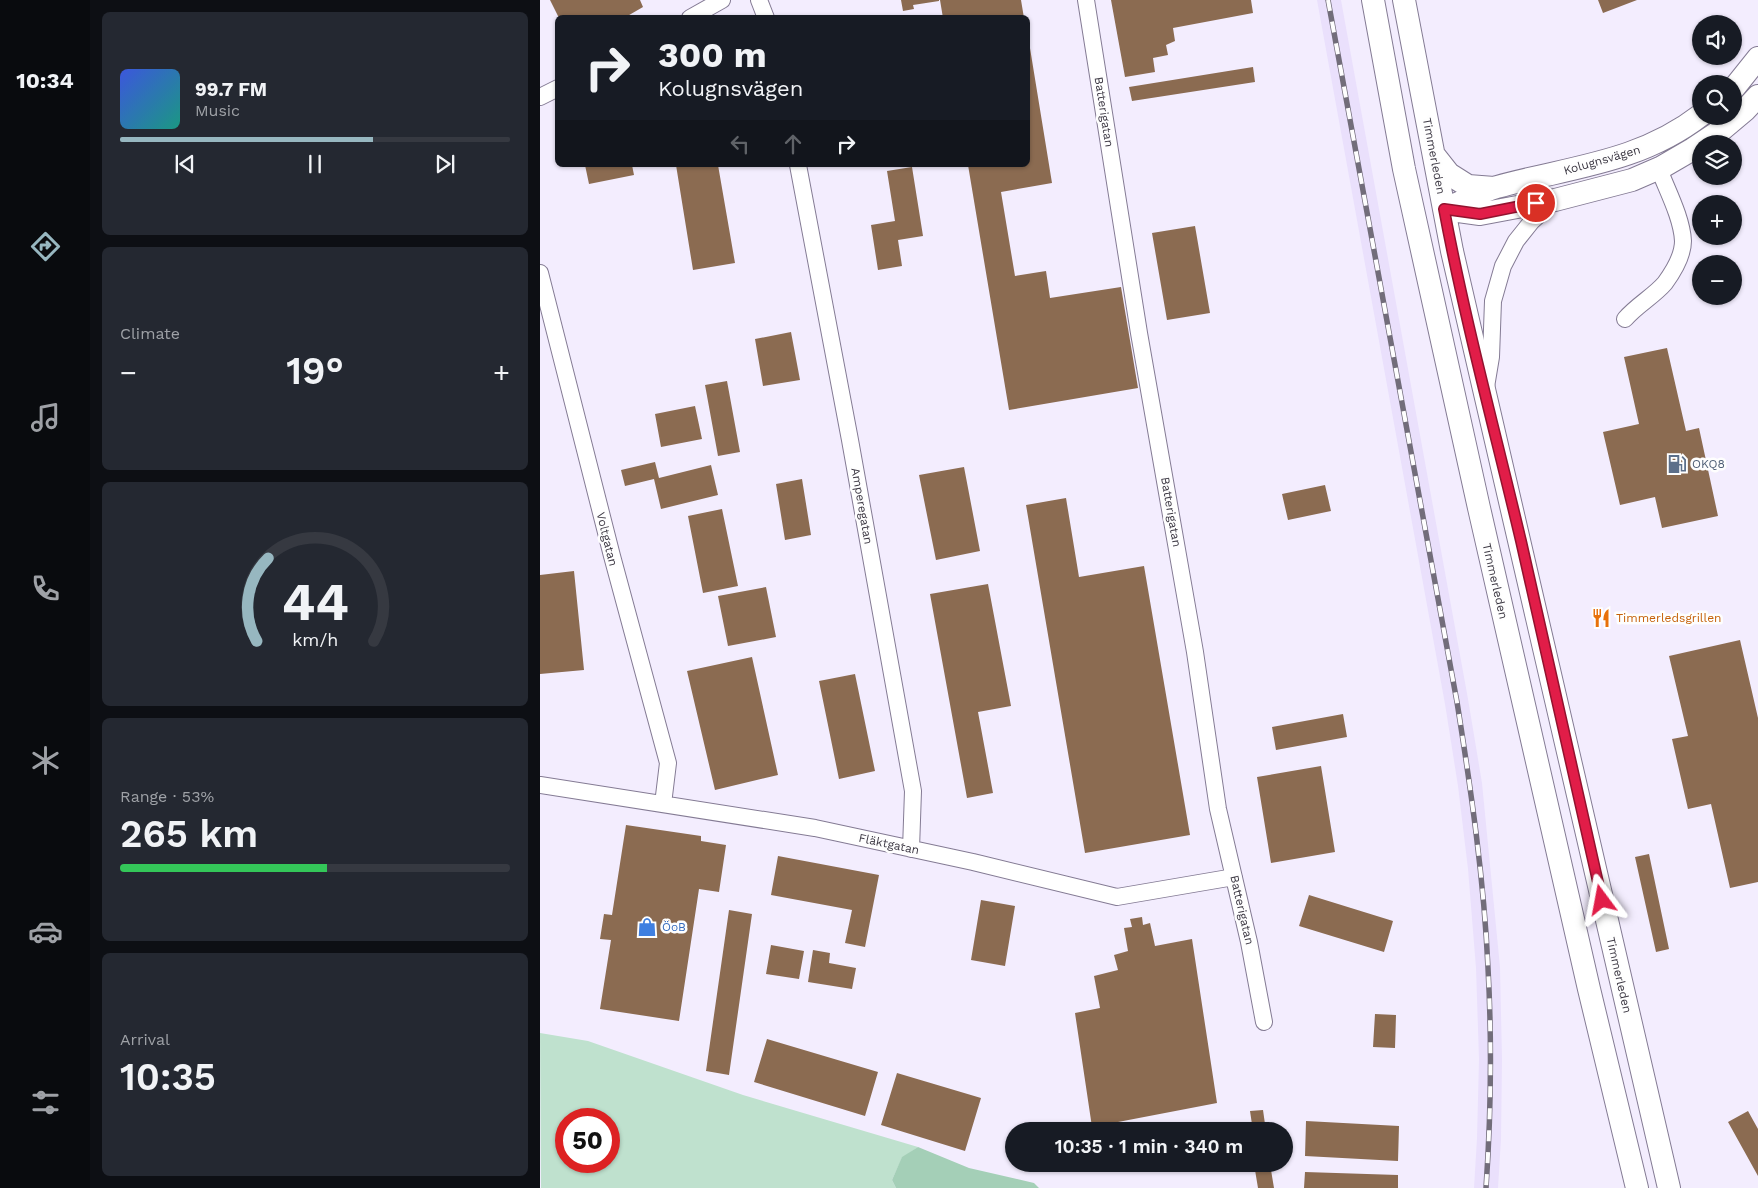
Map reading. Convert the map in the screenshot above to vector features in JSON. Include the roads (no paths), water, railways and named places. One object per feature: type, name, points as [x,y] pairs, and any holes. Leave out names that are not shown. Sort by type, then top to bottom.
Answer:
[{"type":"main road","name":"Timmerleden","points":[[1373,0],[1414,214],[1584,970],[1637,1188]]},
{"type":"main road","name":"Timmerleden","points":[[1404,0],[1452,251],[1669,1188]]},
{"type":"main road","points":[[1742,78],[1758,58]]},
{"type":"main road","name":"Kolugnsvägen","points":[[1444,209],[1480,214],[1555,200],[1632,180],[1659,169],[1693,149],[1720,131],[1758,96]]},
{"type":"main road","name":"Kolugnsvägen","points":[[1720,131],[1758,117]]},
{"type":"main road","name":"Kolugnsvägen","points":[[1414,214],[1444,209],[1495,188],[1586,167],[1628,155],[1667,138],[1692,121]]},
{"type":"main road","name":"Kolugnsvägen","points":[[1433,153],[1449,174],[1468,186],[1495,188]]},
{"type":"street","points":[[695,15],[722,0]]},
{"type":"street","points":[[759,0],[765,15]]},
{"type":"street","name":"Batterigatan","points":[[1086,0],[1141,342],[1195,652],[1218,809],[1249,942],[1264,1022]]},
{"type":"street","points":[[540,97],[555,90]]},
{"type":"street","name":"Amperegatan","points":[[798,167],[913,791],[911,849]]},
{"type":"street","points":[[1625,319],[1634,308],[1664,284],[1677,264],[1683,243],[1680,224],[1659,169]]},
{"type":"street","name":"Kolugnsvägen","points":[[1484,394],[1492,357],[1493,301],[1503,266],[1516,241],[1532,221],[1555,200]]},
{"type":"street","name":"Voltgatan","points":[[540,273],[609,547],[668,762],[662,804]]},
{"type":"street","name":"Fläktgatan","points":[[540,785],[815,828],[983,864],[1117,897],[1234,877]]},
{"type":"railway","points":[[1328,0],[1457,702],[1472,801],[1486,935],[1490,1023],[1489,1133],[1486,1188]]},
{"type":"place","name":"OKQ8","points":[[1677,464]]},
{"type":"place","name":"Timmerledsgrillen","points":[[1601,618]]},
{"type":"place","name":"ÖoB","points":[[647,927]]}]
